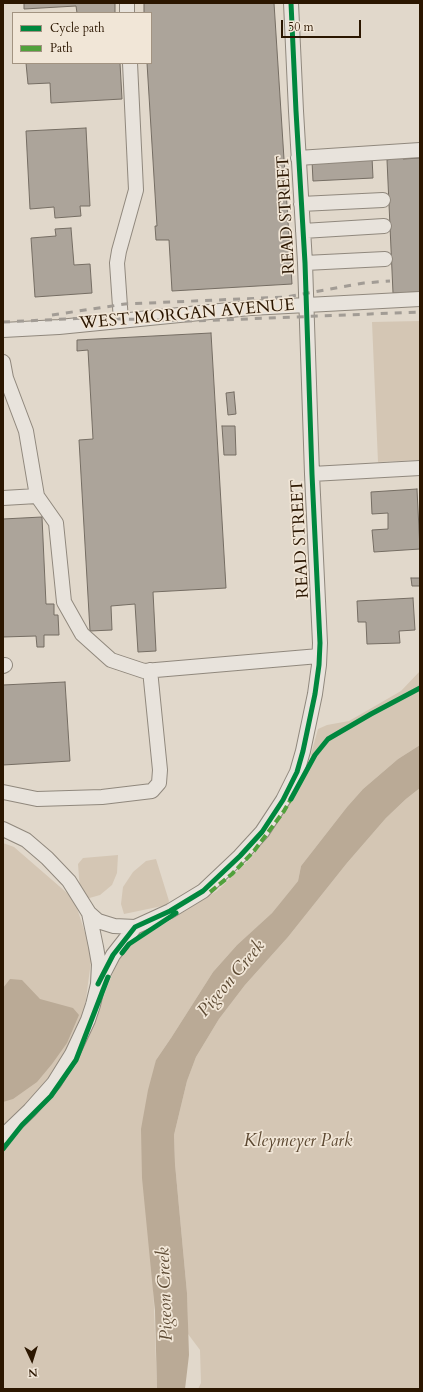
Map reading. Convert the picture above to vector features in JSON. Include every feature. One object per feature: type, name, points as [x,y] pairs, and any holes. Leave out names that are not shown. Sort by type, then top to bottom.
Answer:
[{"type":"street","name":"READ STREET","points":[[89,913],[98,921],[114,926],[134,926],[170,911],[203,891],[240,856],[262,832],[277,811],[297,772],[303,751],[315,694],[319,656],[319,635],[305,263],[298,158],[291,3]]},
{"type":"street","points":[[121,321],[117,263],[136,190],[130,64]]},
{"type":"street","points":[[298,158],[420,150]]},
{"type":"street","points":[[301,204],[383,200]]},
{"type":"street","points":[[303,230],[384,226]]},
{"type":"street","points":[[305,263],[385,259]]},
{"type":"street","name":"WEST MORGAN AVENUE","points":[[3,330],[59,327],[250,308],[420,299]]},
{"type":"street","points":[[3,362],[6,378],[26,431],[36,496],[56,523],[64,602],[82,634],[111,660],[144,671],[319,656]]},
{"type":"street","points":[[312,474],[420,468]]},
{"type":"street","points":[[3,498],[36,496]]},
{"type":"street","points":[[3,792],[37,799],[102,797],[152,791],[159,783],[160,770],[150,670]]},
{"type":"street","points":[[3,829],[26,840],[47,858],[69,881],[89,913],[96,947],[98,984]]},
{"type":"street","points":[[3,1136],[30,1110],[54,1083],[62,1071],[88,1020],[98,984],[113,955],[134,926]]},
{"type":"green space","points":[[420,321],[420,460],[378,462],[372,322]]},
{"type":"green space","points":[[420,671],[420,745],[398,759],[363,789],[347,807],[301,866],[298,881],[272,913],[237,945],[213,972],[156,1060],[153,1281],[157,1389],[3,1389],[3,1151],[13,1137],[57,1091],[76,1065],[118,960],[132,944],[217,891],[250,859],[283,815],[311,767],[311,754],[318,729],[327,725],[349,721],[401,691]]},
{"type":"green space","name":"Kleymeyer Park","points":[[420,788],[420,1389],[198,1389],[201,1383],[200,1350],[188,1334],[187,1293],[175,1164],[174,1135],[187,1081],[196,1057],[219,1019],[245,985],[288,937],[347,863],[386,818]]},
{"type":"green space","points":[[3,843],[14,847],[74,899],[92,954],[83,1021],[58,1067],[23,1110],[3,1128]]},
{"type":"green space","points":[[118,855],[117,873],[112,885],[100,895],[86,899],[80,890],[78,864],[83,858]]},
{"type":"green space","points":[[156,859],[169,901],[167,905],[124,914],[121,904],[123,887],[133,872],[146,861]]},
{"type":"water","name":"Pigeon Creek","points":[[420,745],[420,788],[386,818],[347,863],[288,937],[245,985],[219,1019],[196,1057],[187,1081],[174,1135],[175,1164],[187,1293],[189,1355],[185,1389],[157,1389],[155,1311],[142,1178],[141,1129],[148,1090],[156,1060],[213,972],[237,945],[272,913],[298,881],[301,866],[347,807],[363,789],[398,759]]},
{"type":"water","points":[[10,979],[22,980],[40,999],[73,1008],[79,1015],[67,1043],[37,1082],[13,1099],[3,1102],[3,988]]},
{"type":"building","points":[[24,3],[115,3],[115,12],[77,12],[76,6],[24,9]]},
{"type":"building","points":[[144,3],[274,3],[292,284],[172,291],[169,240],[156,240],[155,226],[157,226],[147,64],[152,64],[152,12],[144,12]]},
{"type":"building","points":[[26,64],[120,64],[122,99],[51,103],[50,83],[28,84]]},
{"type":"building","points":[[86,128],[90,206],[80,206],[81,216],[55,218],[54,207],[30,209],[26,131]]},
{"type":"building","points":[[403,153],[403,159],[420,158],[420,292],[393,293],[387,160],[391,159],[391,154]]},
{"type":"building","points":[[372,157],[373,178],[313,181],[312,161]]},
{"type":"building","points":[[71,228],[74,265],[90,264],[92,293],[35,297],[31,238],[56,236],[55,229]]},
{"type":"building","points":[[211,333],[226,588],[153,592],[156,651],[138,652],[135,604],[111,606],[112,630],[90,631],[79,440],[93,439],[88,350],[77,351],[77,340]]},
{"type":"building","points":[[234,392],[236,414],[228,415],[226,393]]},
{"type":"building","points":[[222,426],[235,426],[236,455],[224,455]]},
{"type":"building","points":[[417,489],[420,549],[374,552],[372,530],[388,529],[388,513],[372,514],[371,492]]},
{"type":"building","points":[[42,517],[46,604],[54,604],[54,615],[58,615],[59,635],[44,635],[44,647],[37,647],[36,636],[3,637],[3,519]]},
{"type":"building","points":[[411,578],[420,578],[420,586],[412,586]]},
{"type":"building","points":[[413,598],[415,630],[399,631],[400,643],[367,644],[366,622],[358,622],[357,601]]},
{"type":"building","points":[[65,682],[70,761],[3,765],[3,685]]},
{"type":"railway","points":[[52,315],[125,304],[286,297],[364,283],[390,281]]},
{"type":"railway","points":[[3,322],[87,318],[195,321],[420,312]]},
{"type":"marked path","points":[[210,892],[232,874],[254,851],[284,811],[292,797]]},
{"type":"cycle path","points":[[98,984],[113,955],[135,927],[170,911],[203,891],[240,856],[262,832],[283,800],[297,772],[315,694],[320,643],[312,474],[305,263],[291,3]]},
{"type":"cycle path","points":[[291,799],[315,755],[328,739],[420,688]]},
{"type":"cycle path","points":[[122,953],[129,944],[176,913]]},
{"type":"cycle path","points":[[3,1149],[22,1125],[51,1096],[76,1060],[108,977]]}]
